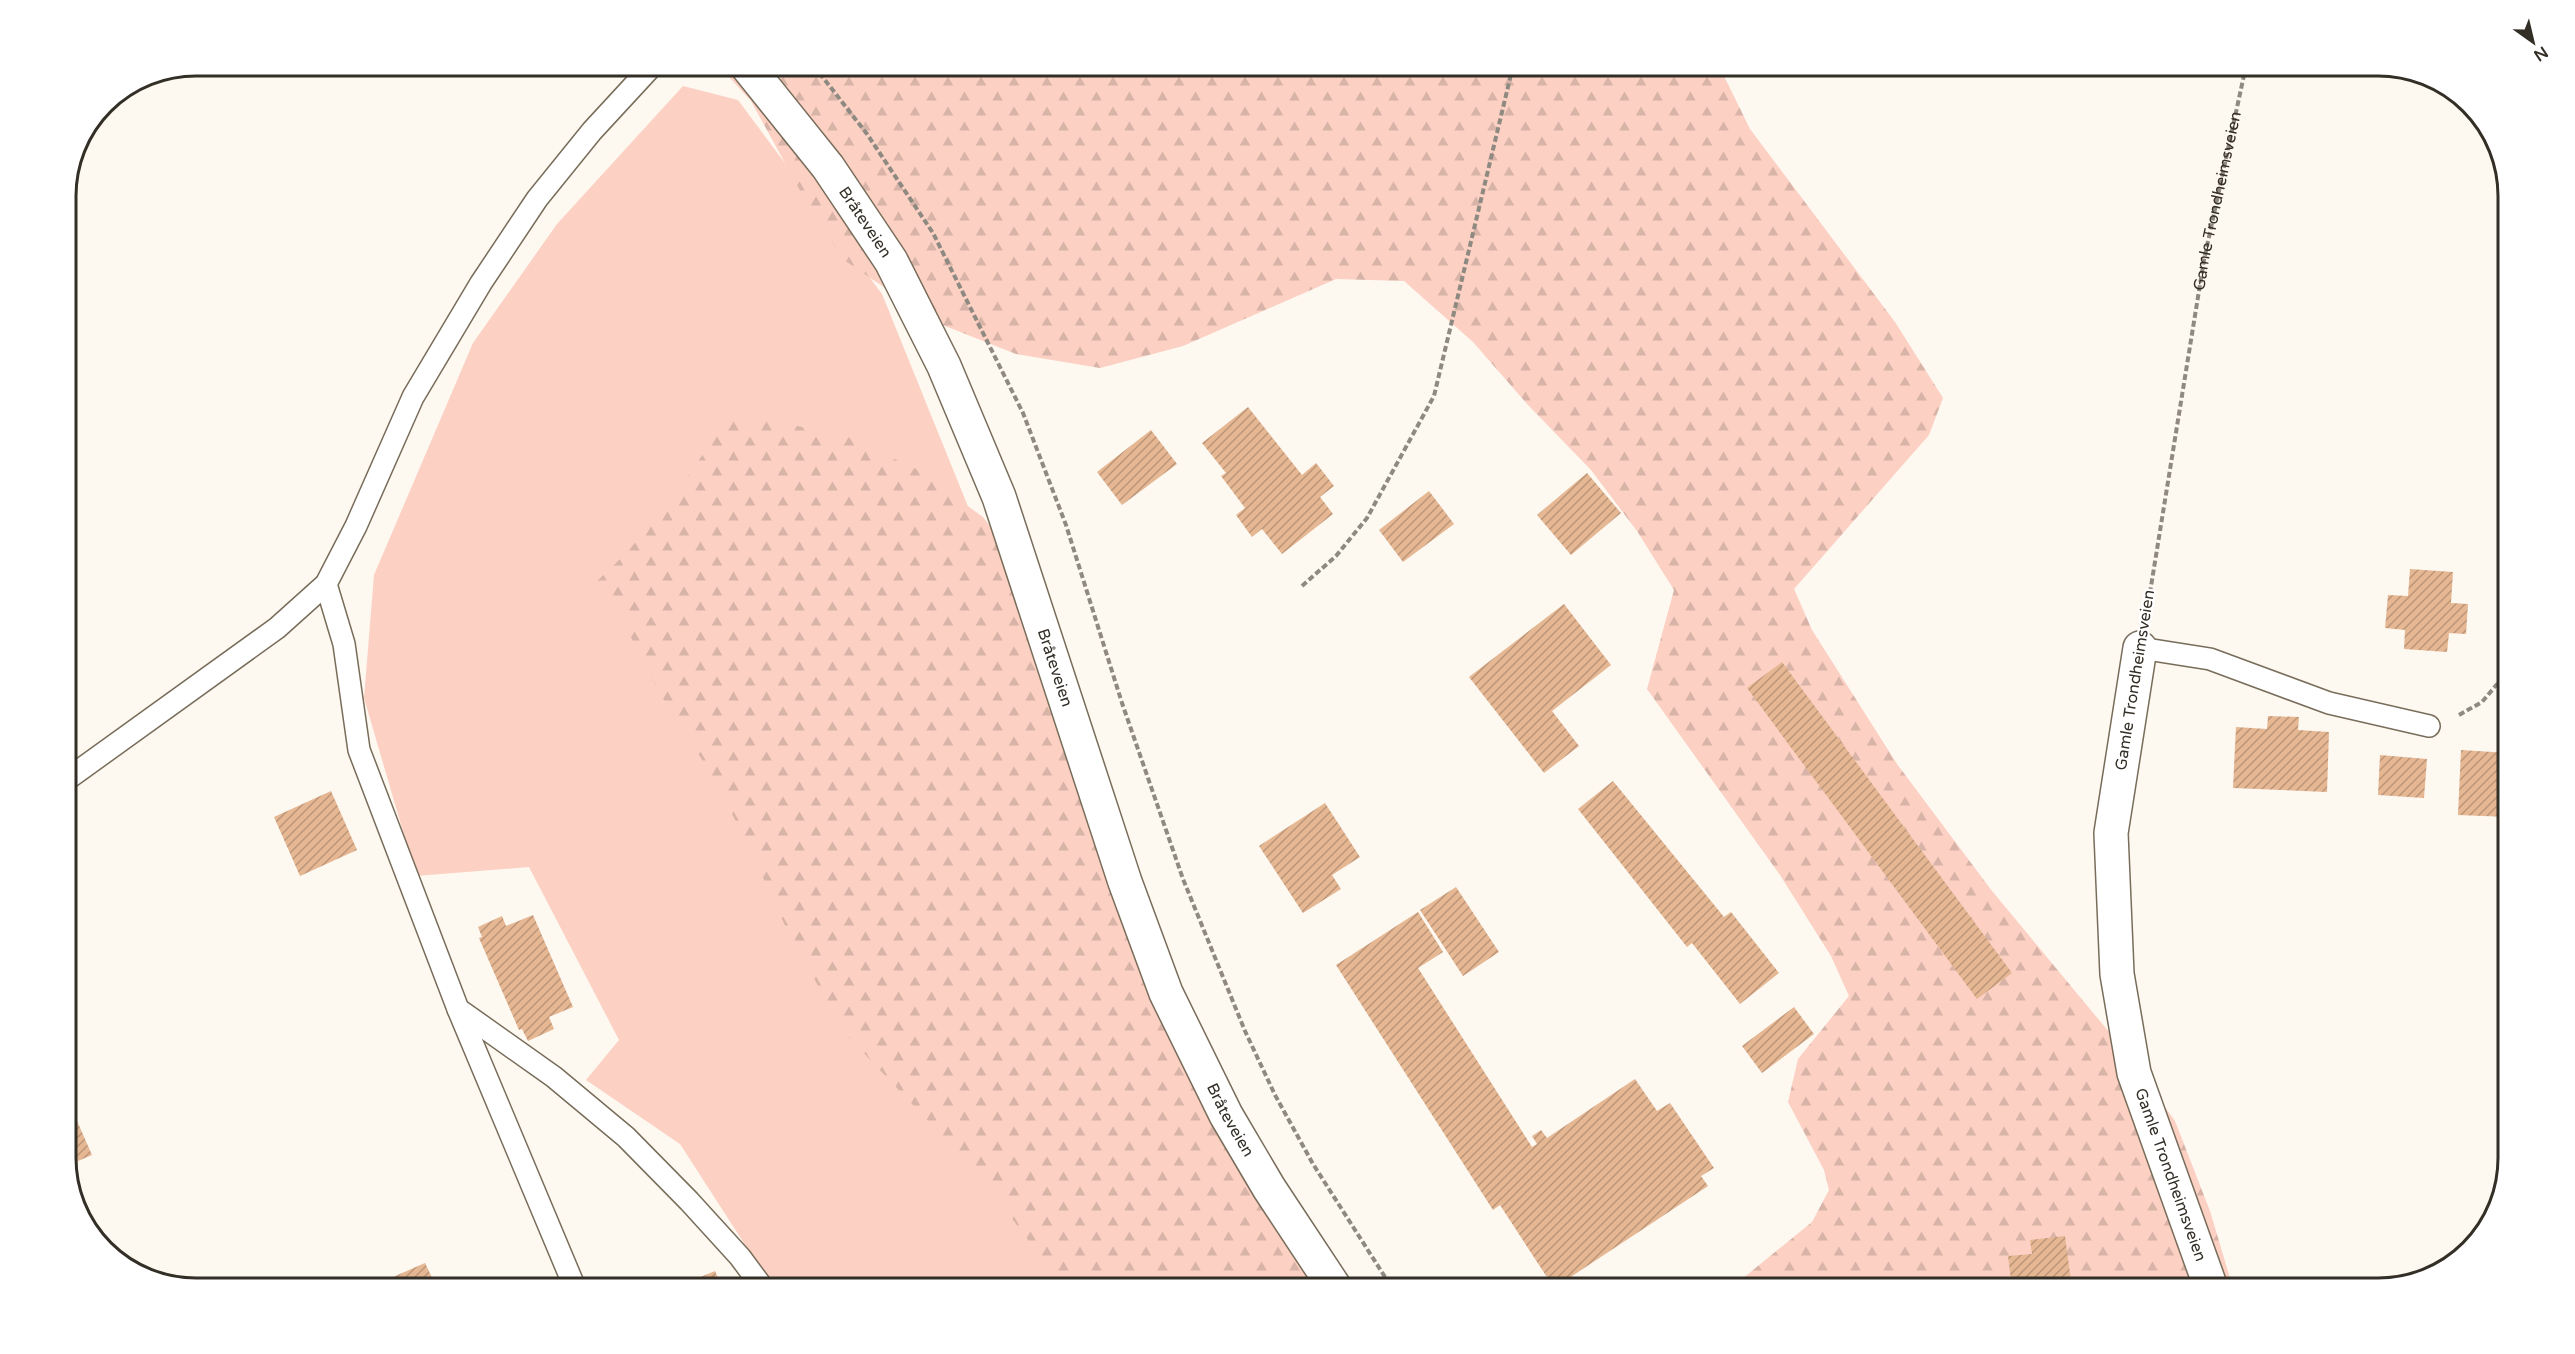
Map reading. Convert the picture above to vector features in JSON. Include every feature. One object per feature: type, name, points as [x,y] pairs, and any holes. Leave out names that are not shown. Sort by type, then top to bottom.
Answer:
[{"type":"main road","name":"Bråteveien","points":[[755,76],[828,166],[891,261],[944,366],[999,497],[1121,871],[1166,993],[1226,1115],[1269,1188],[1328,1277]]},
{"type":"main road","name":"Gamle Trondheimsveien","points":[[2140,648],[2111,833],[2117,974],[2134,1073],[2207,1277]]},
{"type":"lane","points":[[77,772],[277,628],[326,584],[356,526],[413,397],[481,283],[537,199],[592,131],[643,76]]},
{"type":"lane","points":[[326,584],[344,644],[359,750],[458,1009],[570,1277]]},
{"type":"lane","points":[[2140,648],[2210,659],[2329,703],[2429,726]]},
{"type":"lane","points":[[458,1009],[554,1077],[626,1137],[689,1200],[755,1277]]},
{"type":"path","points":[[822,76],[867,134],[933,233],[1023,412],[1066,525],[1122,703],[1183,879],[1245,1031],[1275,1095],[1313,1164],[1385,1277]]},
{"type":"path","points":[[1302,586],[1336,556],[1367,518],[1434,396],[1511,76]]},
{"type":"path","name":"Gamle Trondheimsveien","points":[[2140,648],[2204,260],[2244,76]]},
{"type":"path","points":[[2429,726],[2453,719],[2482,702],[2498,683]]},
{"type":"green space","points":[[728,76],[1724,76],[1750,129],[1895,322],[1943,398],[1929,435],[1794,589],[1812,630],[1897,764],[1992,891],[2119,1044],[2175,1121],[2210,1211],[2230,1277],[1744,1277],[1812,1222],[1829,1190],[1824,1170],[1788,1102],[1798,1059],[1849,996],[1831,956],[1780,875],[1647,689],[1674,590],[1637,531],[1591,470],[1528,405],[1473,342],[1404,281],[1336,279],[1183,346],[1100,368],[1016,354],[935,322],[844,260],[803,196],[751,101]]},
{"type":"green space","points":[[683,86],[738,100],[882,294],[1001,588],[1286,1277],[766,1277],[680,1144],[586,1080],[619,1040],[529,867],[416,876],[364,698],[374,575],[473,343],[557,224]]},
{"type":"green space","points":[[731,414],[841,434],[916,469],[983,517],[1033,583],[1163,1003],[1329,1277],[1056,1277],[981,1177],[844,1032],[788,932],[748,845],[713,777],[662,697],[624,624],[597,581],[635,543],[685,480]]},
{"type":"building","points":[[1248,407],[1302,475],[1316,463],[1334,486],[1320,497],[1333,514],[1282,554],[1262,529],[1252,537],[1236,515],[1245,508],[1221,476],[1226,473],[1202,443]]},
{"type":"building","points":[[1151,430],[1177,464],[1122,505],[1097,472]]},
{"type":"building","points":[[1587,473],[1621,513],[1571,555],[1537,515]]},
{"type":"building","points":[[1429,491],[1454,524],[1403,562],[1379,530]]},
{"type":"building","points":[[2410,569],[2453,572],[2451,603],[2468,604],[2466,634],[2449,633],[2447,652],[2404,649],[2405,630],[2385,628],[2388,595],[2408,596]]},
{"type":"building","points":[[1564,604],[1611,665],[1552,711],[1579,746],[1544,773],[1469,677]]},
{"type":"building","points":[[1782,662],[2012,973],[1977,999],[1747,688]]},
{"type":"building","points":[[2268,716],[2299,717],[2298,730],[2329,732],[2327,792],[2233,788],[2236,727],[2267,729]]},
{"type":"building","points":[[2461,750],[2498,752],[2498,817],[2458,815]]},
{"type":"building","points":[[2380,755],[2427,759],[2424,798],[2378,795]]},
{"type":"building","points":[[1613,781],[1724,917],[1731,912],[1779,973],[1740,1004],[1692,943],[1687,947],[1578,809]]},
{"type":"building","points":[[331,791],[357,850],[300,876],[274,817]]},
{"type":"building","points":[[1325,803],[1360,857],[1332,875],[1341,889],[1303,913],[1259,846]]},
{"type":"building","points":[[1456,887],[1499,952],[1463,976],[1420,910]]},
{"type":"building","points":[[1418,912],[1443,952],[1418,968],[1532,1147],[1537,1144],[1532,1136],[1541,1130],[1547,1138],[1635,1079],[1657,1111],[1670,1103],[1714,1168],[1701,1176],[1708,1186],[1571,1277],[1547,1277],[1500,1205],[1493,1210],[1336,965]]},
{"type":"building","points":[[533,915],[573,1007],[549,1017],[554,1029],[528,1041],[522,1029],[519,1030],[479,938],[482,937],[478,927],[502,916],[506,926]]},
{"type":"building","points":[[1794,1007],[1814,1034],[1762,1073],[1742,1046]]},
{"type":"building","points":[[77,1121],[92,1155],[77,1161]]},
{"type":"building","points":[[2065,1236],[2071,1277],[2011,1277],[2008,1256],[2032,1254],[2030,1240]]},
{"type":"building","points":[[425,1263],[432,1277],[393,1277]]},
{"type":"building","points":[[715,1271],[717,1277],[701,1277]]}]
